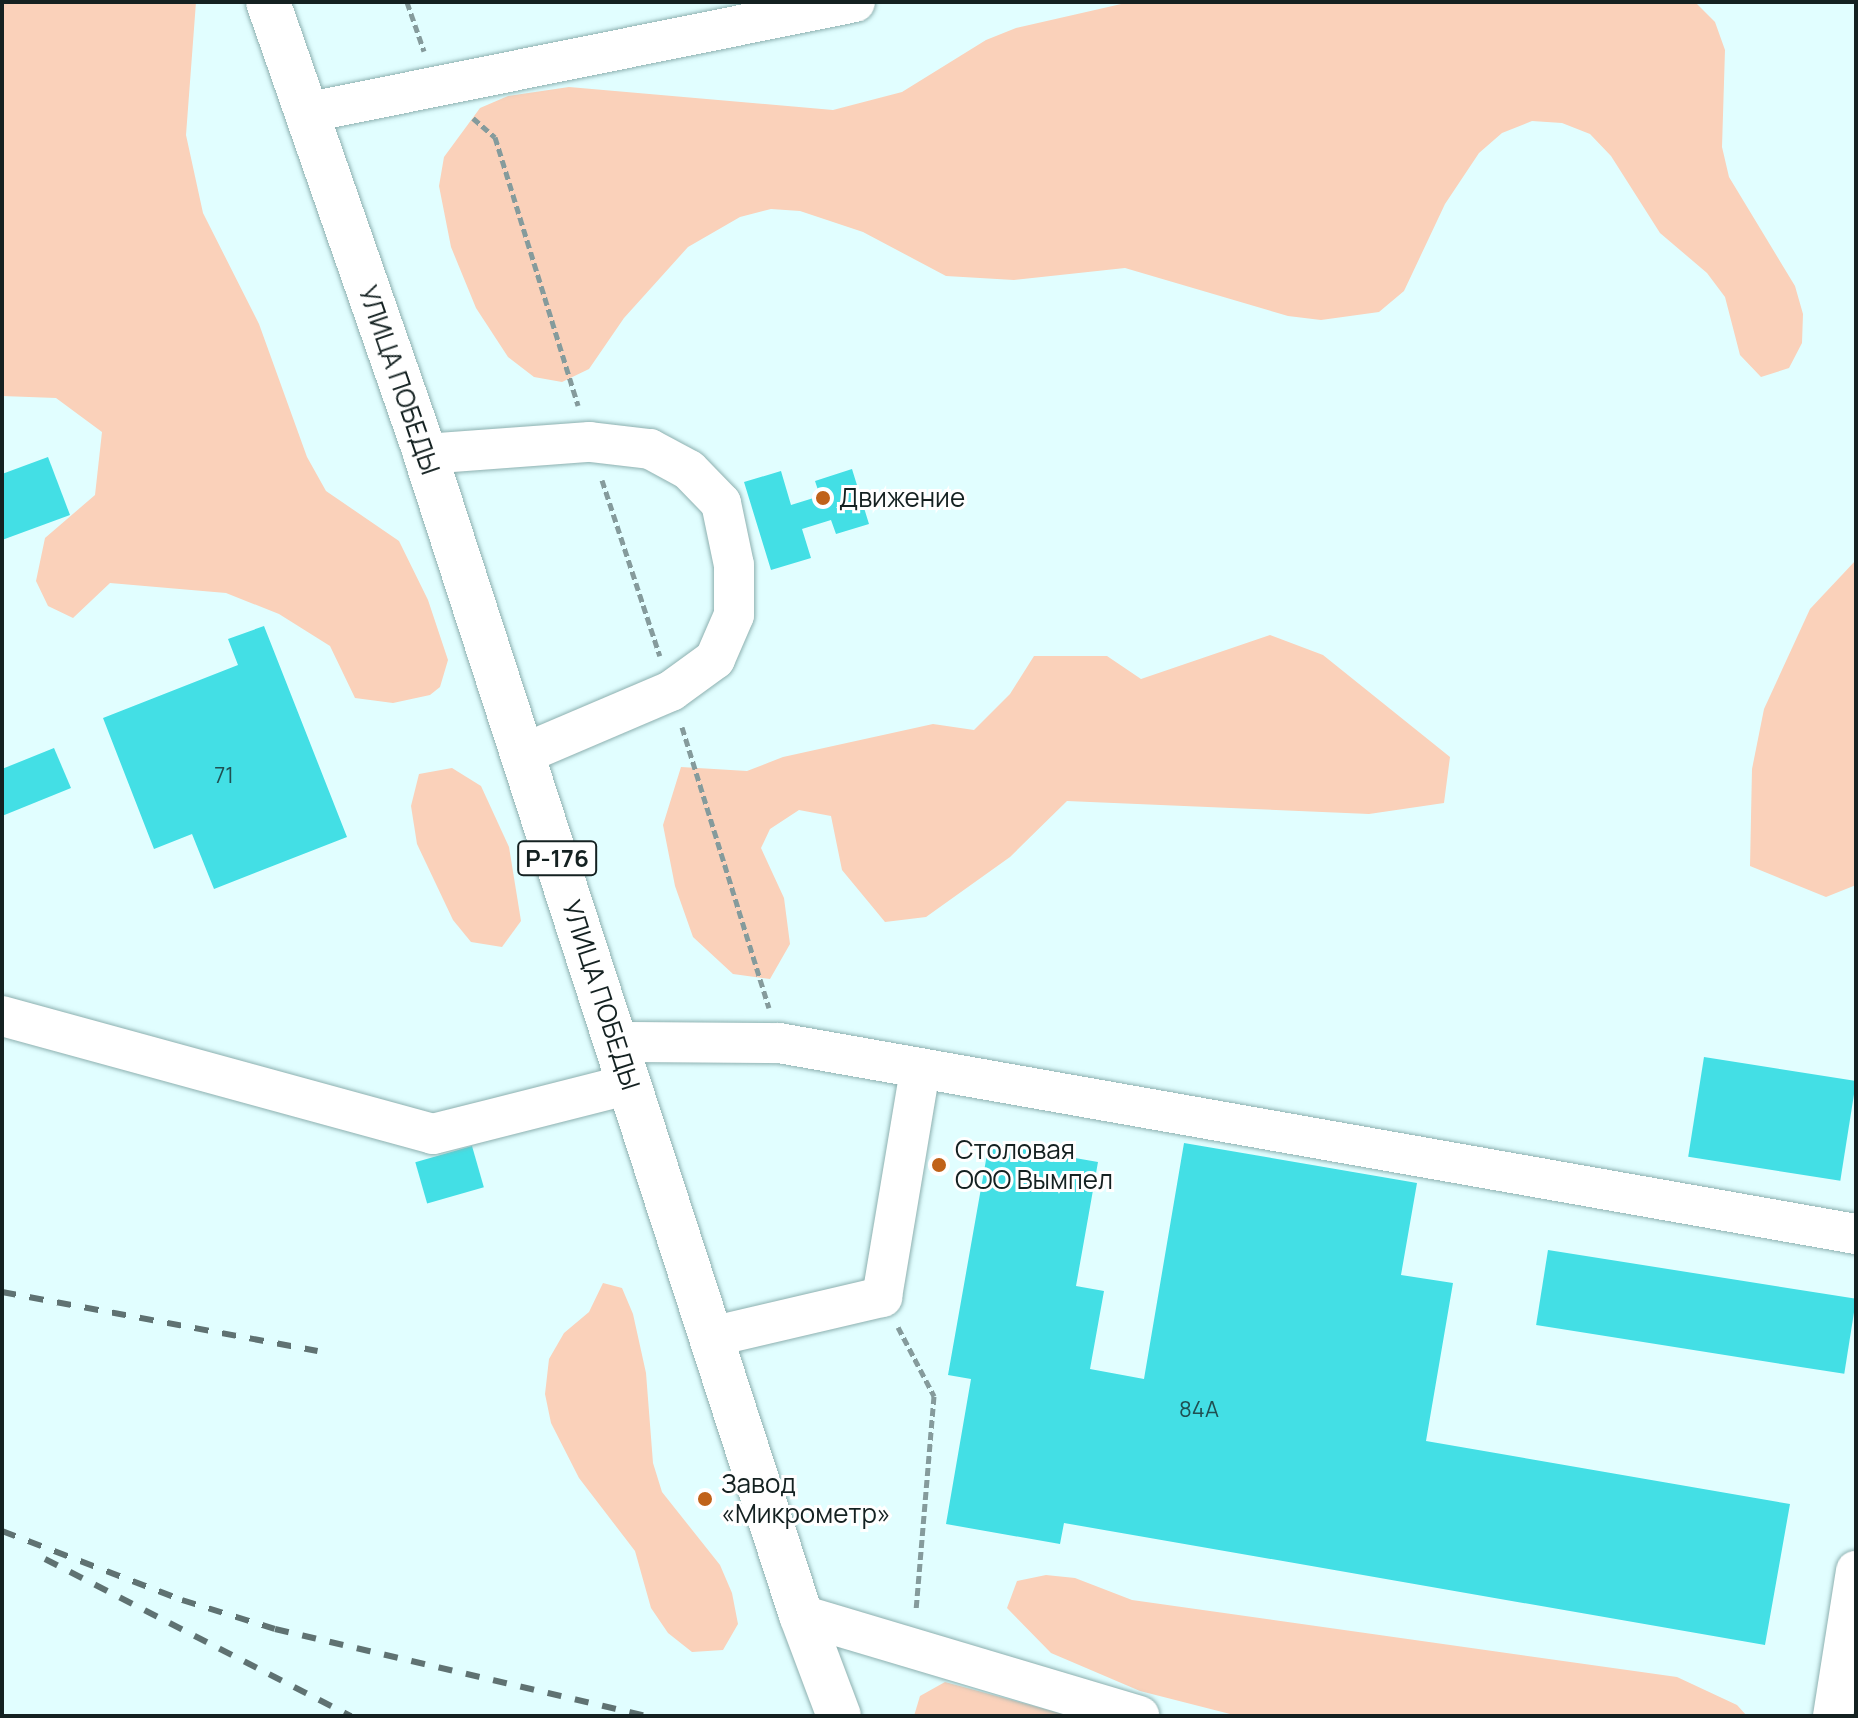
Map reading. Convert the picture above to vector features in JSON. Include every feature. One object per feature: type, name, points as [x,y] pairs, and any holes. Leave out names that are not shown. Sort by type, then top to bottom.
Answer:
[{"type":"highway","name":"УЛИЦА ПОБЕДЫ","points":[[268,2],[425,454],[801,1615],[839,1716]]},
{"type":"street","points":[[305,113],[855,2]]},
{"type":"street","points":[[425,454],[590,442],[650,449],[689,470],[721,503],[734,565],[734,615],[715,659],[671,691],[523,754]]},
{"type":"street","points":[[2,1016],[433,1134],[630,1084]]},
{"type":"street","points":[[616,1042],[779,1043],[1856,1234]]},
{"type":"street","points":[[711,1337],[882,1297],[920,1069]]},
{"type":"street","points":[[1833,1716],[1856,1571]]},
{"type":"street","points":[[801,1615],[1139,1716]]},
{"type":"path","points":[[407,2],[436,87],[495,137],[779,1043]]},
{"type":"path","points":[[882,1297],[934,1396],[913,1648]]},
{"type":"shaded area","points":[[2,2],[196,2],[186,135],[203,213],[259,324],[307,457],[326,491],[399,541],[428,600],[448,660],[440,687],[430,695],[393,703],[355,698],[330,646],[279,614],[226,593],[110,583],[73,618],[48,606],[36,581],[45,538],[95,495],[102,432],[56,398],[2,396]]},
{"type":"shaded area","points":[[1130,2],[1695,2],[1715,22],[1725,50],[1722,147],[1729,177],[1795,286],[1803,314],[1802,343],[1789,368],[1761,377],[1740,355],[1725,297],[1707,273],[1660,233],[1611,156],[1590,134],[1562,123],[1532,121],[1502,133],[1479,153],[1445,204],[1404,291],[1379,312],[1321,320],[1288,316],[1125,268],[1014,280],[946,276],[863,232],[800,211],[771,209],[740,217],[688,247],[624,318],[589,369],[562,382],[534,377],[508,357],[476,308],[451,247],[439,186],[444,157],[480,108],[508,96],[569,87],[833,110],[902,92],[986,40],[1016,28]]},
{"type":"shaded area","points":[[1856,560],[1856,885],[1826,897],[1750,866],[1752,769],[1764,709],[1810,609]]},
{"type":"shaded area","points":[[1270,635],[1323,655],[1450,757],[1444,803],[1369,814],[1067,801],[1010,857],[926,917],[885,922],[842,870],[831,816],[799,810],[770,829],[761,848],[784,898],[790,944],[770,979],[733,974],[693,937],[675,886],[663,825],[681,767],[747,771],[783,757],[933,724],[974,730],[1010,694],[1034,656],[1107,656],[1141,679]]},
{"type":"shaded area","points":[[452,768],[481,786],[509,847],[521,921],[502,947],[471,942],[453,920],[417,844],[411,806],[419,774]]},
{"type":"shaded area","points":[[603,1283],[622,1288],[633,1314],[646,1373],[653,1463],[662,1492],[720,1565],[732,1593],[738,1624],[723,1650],[692,1652],[668,1633],[651,1608],[635,1551],[579,1478],[551,1423],[545,1394],[549,1359],[564,1333],[589,1312]]},
{"type":"shaded area","points":[[1046,1575],[1075,1578],[1132,1600],[1677,1677],[1737,1705],[1747,1716],[1238,1716],[1140,1691],[1051,1653],[1007,1608],[1017,1581]]},
{"type":"shaded area","points":[[945,1682],[1070,1716],[914,1716],[920,1696]]},
{"type":"building","points":[[48,457],[70,515],[2,540],[2,474]]},
{"type":"building","points":[[852,469],[869,524],[836,534],[831,520],[802,529],[811,558],[771,570],[744,482],[781,471],[791,505],[820,496],[815,481]]},
{"type":"building","points":[[264,626],[347,837],[214,889],[192,834],[154,849],[103,718],[238,665],[228,639]]},
{"type":"building","points":[[54,748],[71,788],[2,816],[2,769]]},
{"type":"building","points":[[1704,1057],[1856,1081],[1840,1181],[1688,1157]]},
{"type":"building","points":[[989,1143],[1098,1162],[1076,1286],[1104,1291],[1090,1369],[1144,1379],[1184,1143],[1417,1183],[1401,1275],[1453,1283],[1426,1441],[1790,1504],[1765,1645],[1064,1523],[1060,1544],[946,1524],[971,1379],[948,1375]]},
{"type":"building","points":[[472,1146],[484,1187],[427,1204],[415,1162]]},
{"type":"building","points":[[1548,1250],[1856,1299],[1844,1374],[1536,1325]]},
{"type":"railway","points":[[2,1292],[318,1351]]},
{"type":"railway","points":[[2,1531],[182,1600],[275,1629],[646,1716]]},
{"type":"railway","points":[[45,1559],[351,1716]]},
{"type":"place","name":"Движение","points":[[823,498]]},
{"type":"place","name":"Столовая ООО Вымпел","points":[[939,1165]]},
{"type":"place","name":"Завод «Микрометр»","points":[[705,1499]]}]
